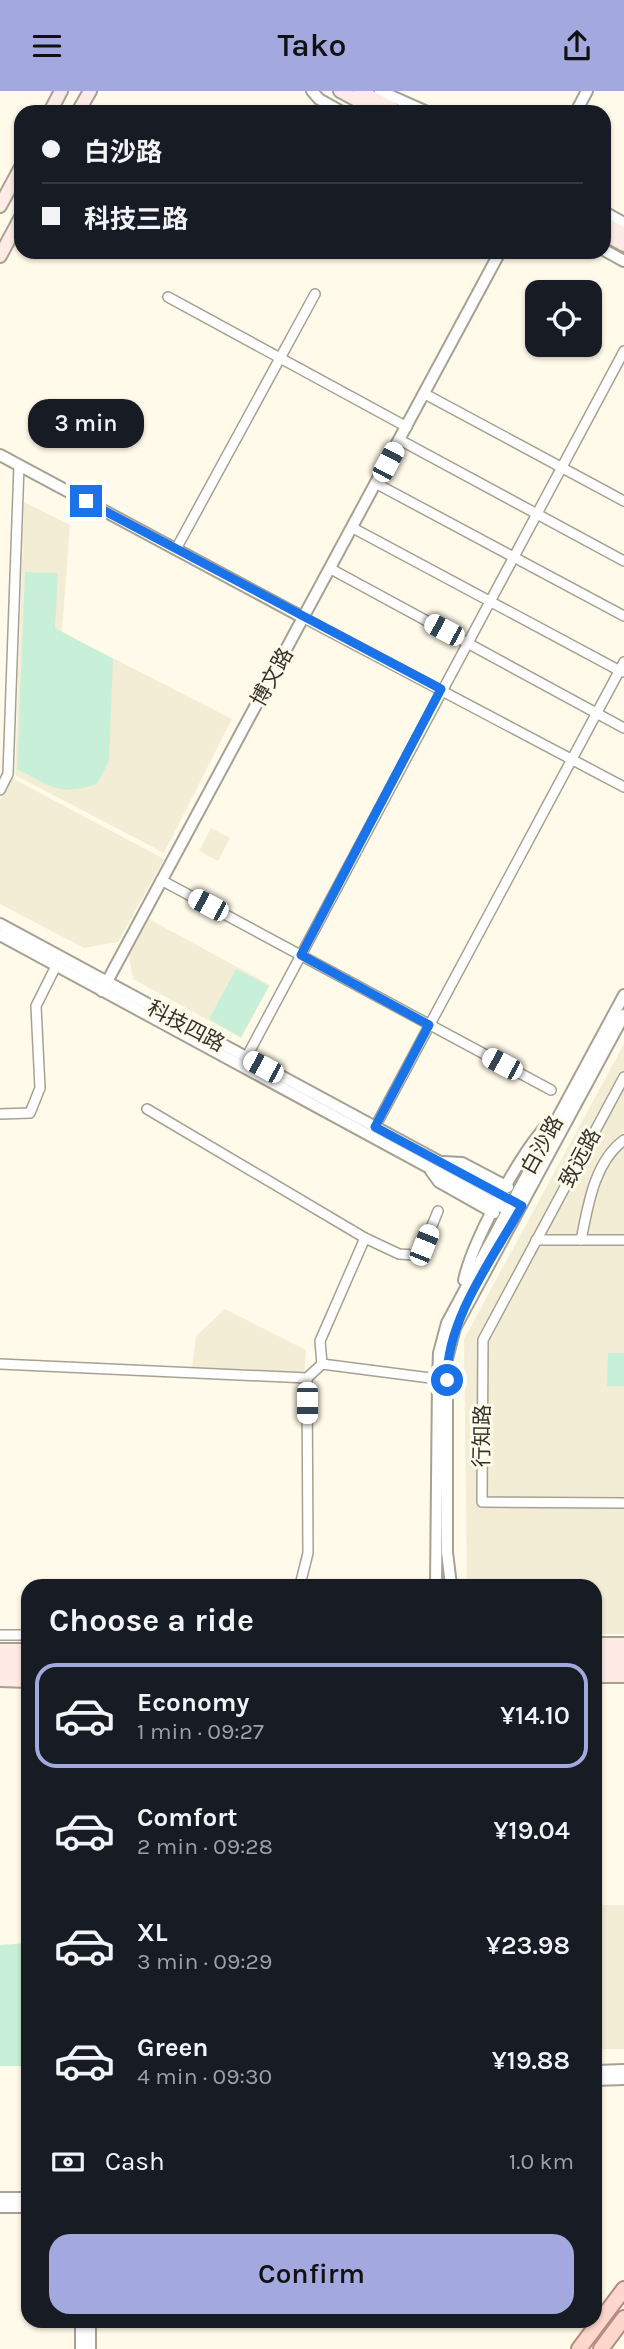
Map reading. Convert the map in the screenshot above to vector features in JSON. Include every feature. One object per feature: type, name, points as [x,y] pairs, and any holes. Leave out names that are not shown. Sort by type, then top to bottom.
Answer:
[{"type":"main road","points":[[340,91],[366,105]]},
{"type":"main road","points":[[359,91],[385,105]]},
{"type":"main road","points":[[0,206],[14,180]]},
{"type":"main road","points":[[0,256],[14,231]]},
{"type":"main road","points":[[602,1644],[624,1644]]},
{"type":"main road","points":[[0,1650],[21,1650]]},
{"type":"main road","points":[[602,1655],[624,1655]]},
{"type":"main road","points":[[0,1661],[21,1661]]},
{"type":"main road","points":[[602,1665],[624,1665]]},
{"type":"main road","points":[[0,1670],[21,1670]]},
{"type":"main road","points":[[602,1676],[624,1676]]},
{"type":"main road","points":[[0,1680],[21,1681]]},
{"type":"main road","points":[[602,2318],[624,2289]]},
{"type":"main road","points":[[601,2349],[624,2318]]},
{"type":"main road","points":[[579,2349],[595,2328]]},
{"type":"street","points":[[312,91],[318,99],[329,105]]},
{"type":"street","points":[[380,91],[411,105]]},
{"type":"street","name":"博文路","points":[[104,987],[496,259]]},
{"type":"street","points":[[176,549],[315,294]]},
{"type":"street","points":[[168,297],[407,427]]},
{"type":"street","points":[[246,1058],[624,351]]},
{"type":"street","points":[[425,394],[624,502]]},
{"type":"street","points":[[400,440],[624,561]]},
{"type":"street","points":[[0,455],[624,787]]},
{"type":"street","points":[[0,790],[8,774],[19,465]]},
{"type":"street","points":[[377,484],[624,616]]},
{"type":"street","points":[[353,528],[489,601],[623,668],[596,713],[375,1127]]},
{"type":"street","points":[[331,569],[624,728]]},
{"type":"street","points":[[161,880],[551,1090]]},
{"type":"street","name":"科技四路","points":[[0,924],[104,987],[427,1166],[507,1204]]},
{"type":"street","name":"科技四路","points":[[0,935],[56,966],[246,1058],[440,1162],[507,1204]]},
{"type":"street","points":[[0,1114],[30,1113],[40,1087],[36,1006],[56,966]]},
{"type":"street","name":"白沙路","points":[[436,1579],[439,1353],[447,1323],[507,1204],[624,995]]},
{"type":"street","name":"白沙路","points":[[450,1579],[447,1552],[447,1359],[455,1328],[507,1204],[624,1015]]},
{"type":"street","name":"致远路","points":[[536,1240],[624,1077]]},
{"type":"street","points":[[147,1109],[365,1238],[399,1254],[414,1255],[424,1245],[438,1211]]},
{"type":"street","points":[[581,1240],[594,1184],[605,1163],[624,1140]]},
{"type":"street","points":[[322,1364],[320,1341],[365,1238]]},
{"type":"street","points":[[536,1240],[624,1240]]},
{"type":"street","name":"行知路","points":[[536,1240],[483,1340],[482,1502],[624,1503]]},
{"type":"street","points":[[0,1364],[307,1378],[322,1364]]},
{"type":"street","points":[[322,1364],[438,1379]]},
{"type":"street","points":[[302,1579],[308,1553],[307,1378]]},
{"type":"street","points":[[0,1635],[21,1635]]},
{"type":"street","points":[[602,2071],[624,2070]]},
{"type":"street","points":[[602,2080],[624,2079]]},
{"type":"street","points":[[0,2198],[21,2198]]},
{"type":"street","points":[[0,2207],[21,2207]]},
{"type":"street","points":[[81,2328],[81,2349]]},
{"type":"street","points":[[90,2328],[90,2349]]},
{"type":"shaded area","points":[[24,502],[70,525],[62,632],[232,719],[164,853],[15,775]]},
{"type":"shaded area","points":[[12,778],[164,859],[118,942],[84,948],[0,904],[0,800]]},
{"type":"shaded area","points":[[211,828],[230,838],[218,861],[199,851]]},
{"type":"shaded area","points":[[149,919],[270,985],[241,1038],[133,979],[129,956]]},
{"type":"shaded area","points":[[624,1044],[624,1634],[602,1634],[602,1579],[467,1579],[464,1339]]},
{"type":"shaded area","points":[[225,1309],[306,1350],[304,1374],[192,1368],[196,1336]]},
{"type":"shaded area","points":[[602,1905],[624,1905],[624,2049],[602,2049]]},
{"type":"green space","points":[[25,572],[58,573],[55,628],[113,659],[109,761],[97,784],[84,788],[56,788],[17,769]]},
{"type":"green space","points":[[236,969],[269,986],[241,1037],[209,1019]]},
{"type":"green space","points":[[608,1353],[624,1353],[624,1386],[607,1386]]},
{"type":"green space","points":[[21,1944],[21,2066],[0,2066],[0,1945]]},
{"type":"route","points":[[86,501],[441,689],[301,955],[429,1025],[375,1127],[522,1206],[455,1328],[447,1359],[447,1380]]}]
